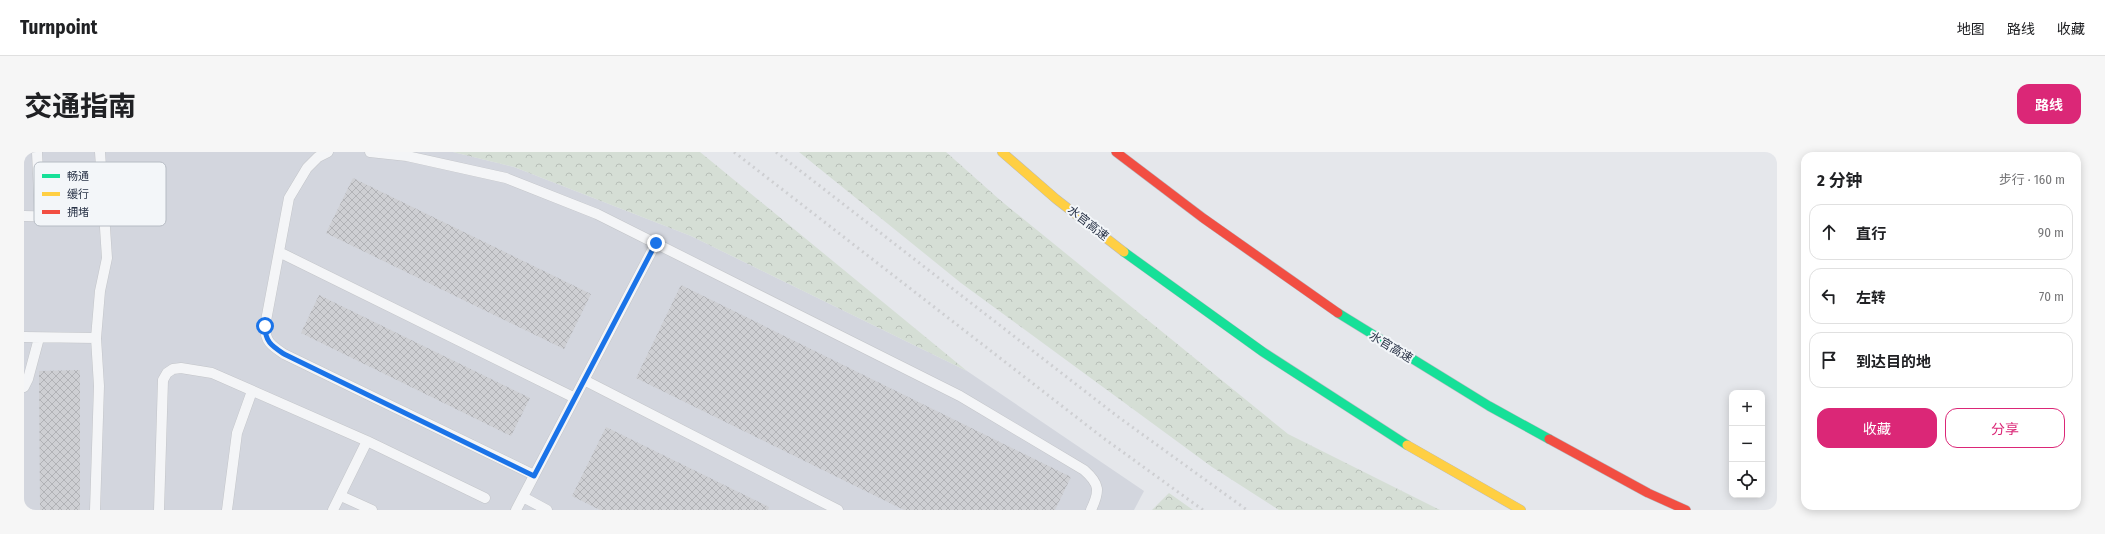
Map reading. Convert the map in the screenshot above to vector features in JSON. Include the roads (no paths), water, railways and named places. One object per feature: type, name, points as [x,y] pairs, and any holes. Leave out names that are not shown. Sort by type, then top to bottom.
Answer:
[{"type":"highway","name":"水官高速","points":[[1002,152],[1030,177],[1156,277],[1308,384],[1456,476],[1521,510]]},
{"type":"highway","name":"水官高速","points":[[1116,152],[1203,218],[1350,322],[1489,406],[1648,492],[1686,510]]},
{"type":"lane","points":[[37,152],[37,162]]},
{"type":"lane","points":[[100,152],[101,162]]},
{"type":"lane","points":[[328,152],[318,157],[307,168],[289,198],[265,326],[265,336],[273,347],[284,354],[534,476]]},
{"type":"lane","points":[[370,152],[407,156],[506,178],[597,214],[656,243],[960,396],[1077,466],[1093,478],[1097,485],[1098,493],[1091,510]]},
{"type":"lane","points":[[24,216],[34,217]]},
{"type":"lane","points":[[95,510],[99,386],[96,338],[100,291],[108,258],[106,226]]},
{"type":"lane","points":[[516,510],[656,243]]},
{"type":"lane","points":[[278,252],[574,398]]},
{"type":"lane","points":[[24,337],[96,338]]},
{"type":"lane","points":[[24,387],[28,379],[39,338]]},
{"type":"lane","points":[[159,510],[164,380],[167,373],[173,369],[181,368],[212,373],[367,441],[485,498]]},
{"type":"lane","points":[[584,380],[838,510]]},
{"type":"lane","points":[[227,510],[238,433],[252,391]]},
{"type":"lane","points":[[333,510],[367,441]]},
{"type":"lane","points":[[341,496],[372,510]]},
{"type":"lane","points":[[523,497],[547,510]]},
{"type":"lane","points":[[815,510],[820,500]]},
{"type":"railway","points":[[734,152],[1102,437],[1203,510]]},
{"type":"railway","points":[[776,152],[1117,416],[1247,510]]}]
